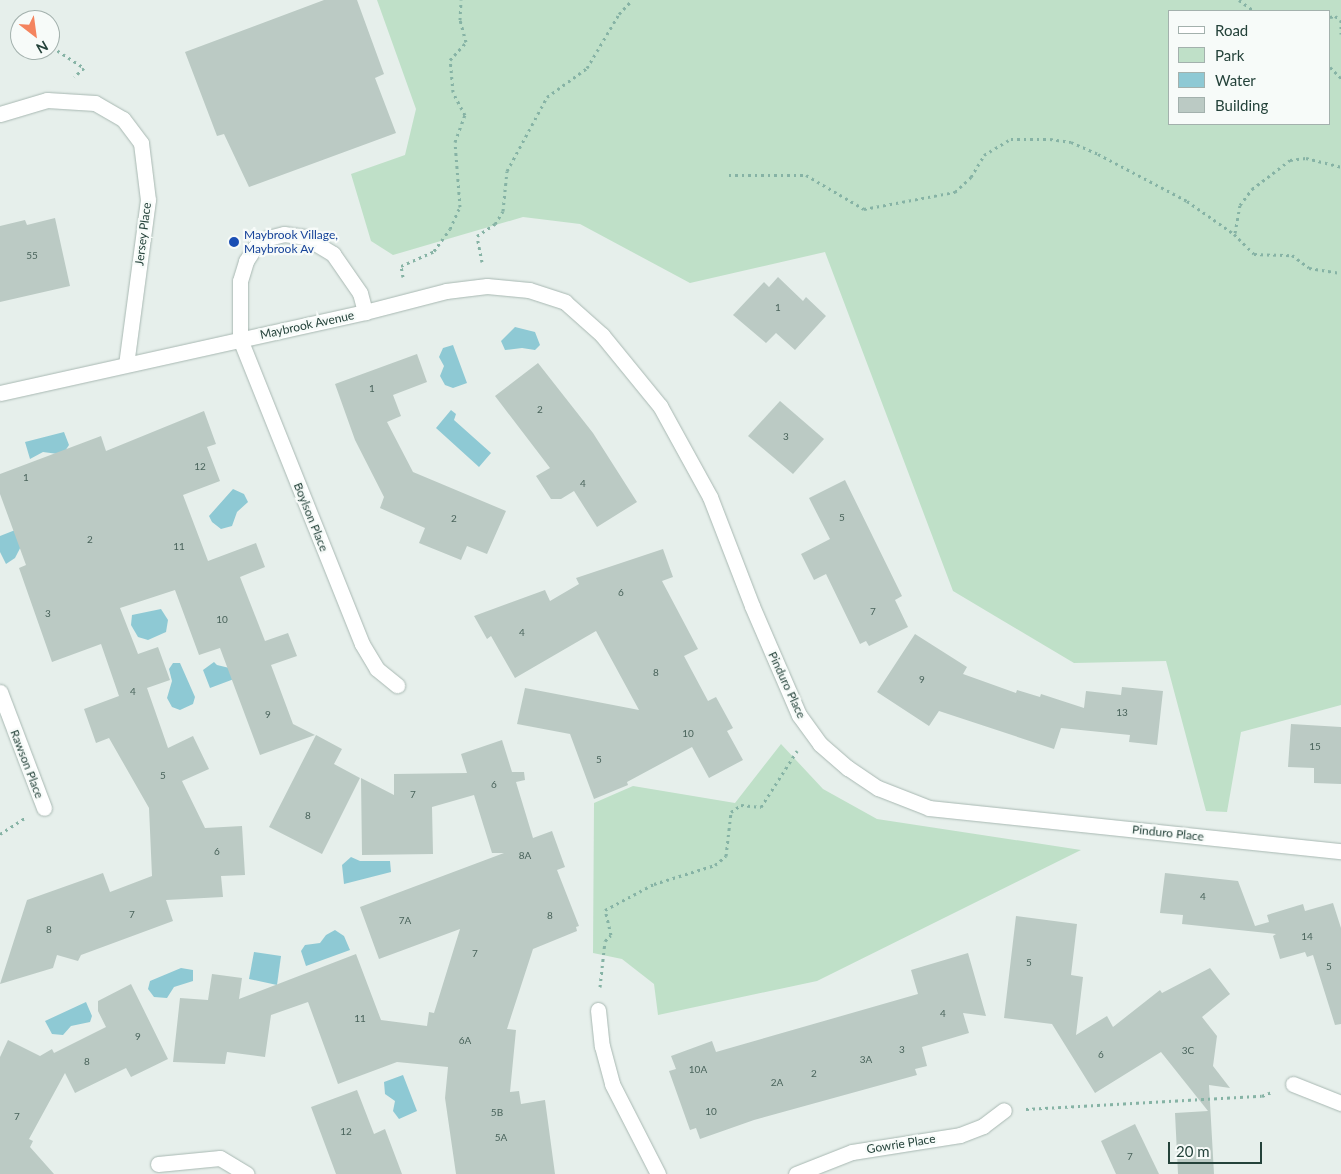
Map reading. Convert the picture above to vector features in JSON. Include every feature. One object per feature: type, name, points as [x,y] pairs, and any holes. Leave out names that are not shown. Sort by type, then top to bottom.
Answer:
[{"type":"street","name":"Jersey Place","points":[[0,114],[47,100],[95,103],[123,119],[141,143],[148,200],[126,364]]},
{"type":"street","points":[[240,339],[240,281],[246,261],[255,247],[268,238],[284,234],[305,237],[333,254],[360,293],[365,312]]},
{"type":"street","name":"Maybrook Avenue","points":[[0,393],[365,312],[446,291],[488,286],[529,290],[565,302],[602,335]]},
{"type":"street","name":"Pinduro Place","points":[[602,335],[660,406],[710,497],[752,606],[799,714],[820,744],[848,768],[878,788],[929,808],[1341,852]]},
{"type":"street","name":"Boylson Place","points":[[240,339],[362,644],[377,669],[397,685]]},
{"type":"street","name":"Rawson Place","points":[[0,692],[44,808]]},
{"type":"street","points":[[598,1010],[602,1046],[612,1084],[658,1174]]},
{"type":"street","points":[[1293,1084],[1341,1103]]},
{"type":"street","name":"Gowrie Place","points":[[796,1174],[852,1152],[960,1135],[983,1126],[1004,1110]]},
{"type":"street","points":[[158,1164],[220,1158],[247,1174]]},
{"type":"path","points":[[401,266],[434,251],[460,207],[455,142],[465,115],[453,92],[450,60],[466,42],[460,20],[461,0]]},
{"type":"path","points":[[477,240],[482,231],[494,224],[502,211],[507,170],[547,98],[588,68],[619,14],[632,0]]},
{"type":"path","points":[[1239,0],[1253,10]]},
{"type":"path","points":[[1331,17],[1335,16],[1341,20],[1341,34]]},
{"type":"path","points":[[60,52],[84,68]]},
{"type":"path","points":[[1331,68],[1341,78]]},
{"type":"path","points":[[729,175],[806,174],[864,209],[929,200],[955,192],[971,177],[984,155],[1011,139],[1050,139],[1071,142],[1098,154],[1187,201],[1234,234],[1254,254],[1292,255],[1309,268],[1341,272]]},
{"type":"path","points":[[1234,234],[1240,205],[1252,189],[1290,160],[1306,158],[1341,167]]},
{"type":"path","points":[[598,1010],[605,941],[611,935],[605,910],[654,884],[715,865],[726,856],[732,812],[741,805],[761,807],[810,730]]},
{"type":"path","points":[[0,834],[6,828]]},
{"type":"path","points":[[1004,1110],[1262,1096],[1293,1084]]},
{"type":"green space","points":[[377,0],[1341,0],[1341,705],[1241,732],[1227,812],[1206,811],[1166,661],[1074,663],[953,591],[825,252],[690,283],[580,224],[523,217],[393,255],[371,241],[351,174],[405,155],[416,109]]},
{"type":"green space","points":[[781,744],[823,789],[877,819],[1081,850],[817,981],[658,1015],[654,984],[622,959],[593,953],[594,803],[633,786],[735,803]]},
{"type":"water","points":[[515,327],[535,332],[540,345],[535,350],[522,348],[505,350],[501,341]]},
{"type":"water","points":[[453,345],[467,383],[453,388],[445,385],[440,376],[444,366],[439,357],[443,348]]},
{"type":"water","points":[[451,410],[456,414],[454,420],[491,453],[479,467],[436,428]]},
{"type":"water","points":[[64,432],[69,445],[65,451],[58,454],[43,452],[30,459],[25,442]]},
{"type":"water","points":[[233,489],[244,494],[248,502],[237,512],[232,526],[221,529],[212,522],[209,516]]},
{"type":"water","points":[[33,523],[15,558],[6,564],[0,552],[0,536]]},
{"type":"water","points":[[161,609],[168,620],[166,632],[148,640],[138,637],[131,625],[132,615]]},
{"type":"water","points":[[214,662],[217,665],[250,673],[210,688],[203,670]]},
{"type":"water","points":[[173,663],[180,663],[195,697],[193,704],[180,710],[172,707],[167,698],[172,681],[169,669]]},
{"type":"water","points":[[351,857],[360,861],[390,861],[391,872],[344,884],[342,865]]},
{"type":"water","points":[[335,930],[344,936],[350,950],[306,966],[301,951],[305,945],[320,943],[326,935]]},
{"type":"water","points":[[254,952],[281,956],[277,985],[249,979]]},
{"type":"water","points":[[181,968],[193,970],[193,981],[174,987],[167,998],[154,997],[148,989],[150,981]]},
{"type":"water","points":[[86,1002],[92,1016],[90,1022],[71,1026],[63,1035],[52,1034],[45,1021]]},
{"type":"water","points":[[403,1075],[417,1111],[399,1119],[393,1111],[395,1101],[385,1094],[384,1082]]},
{"type":"building","points":[[324,0],[357,0],[384,74],[375,78],[396,133],[249,187],[224,134],[217,136],[185,52]]},
{"type":"building","points":[[55,218],[70,286],[0,302],[0,226],[25,220],[27,225]]},
{"type":"building","points":[[778,277],[803,301],[806,297],[826,316],[795,350],[776,333],[766,343],[733,315],[764,282],[769,287]]},
{"type":"building","points":[[417,354],[427,382],[393,395],[401,416],[387,422],[413,472],[506,511],[487,554],[467,546],[461,560],[419,543],[425,528],[380,508],[384,497],[355,440],[335,384]]},
{"type":"building","points":[[538,363],[593,433],[637,502],[597,527],[574,491],[561,499],[551,499],[536,476],[550,468],[495,396]]},
{"type":"building","points":[[780,401],[824,439],[793,474],[748,436]]},
{"type":"building","points":[[204,411],[216,444],[207,447],[220,481],[183,495],[208,561],[256,543],[265,567],[240,577],[265,641],[288,633],[297,656],[271,665],[293,724],[315,735],[260,755],[220,648],[199,655],[175,590],[120,608],[138,654],[158,647],[170,680],[147,688],[168,748],[193,736],[209,769],[182,781],[205,828],[242,826],[245,875],[221,876],[223,897],[166,900],[173,921],[81,955],[78,961],[57,955],[53,968],[0,984],[27,900],[103,873],[110,892],[152,876],[149,808],[109,738],[96,743],[84,709],[119,696],[101,644],[52,662],[19,568],[26,565],[0,494],[0,474],[101,436],[106,451]]},
{"type":"building","points":[[845,480],[902,596],[895,600],[908,627],[869,646],[866,641],[860,644],[826,574],[814,580],[801,554],[830,539],[809,498]]},
{"type":"building","points":[[663,549],[673,577],[662,581],[698,649],[684,656],[708,701],[716,697],[733,728],[727,731],[743,760],[709,778],[692,747],[627,782],[628,785],[594,799],[570,734],[517,724],[525,688],[639,710],[596,631],[515,678],[491,636],[487,639],[474,616],[545,590],[550,601],[579,584],[576,578]]},
{"type":"building","points":[[915,634],[967,667],[963,674],[1016,693],[1017,690],[1040,697],[1041,694],[1084,708],[1086,691],[1121,695],[1122,687],[1163,691],[1157,745],[1129,742],[1130,735],[1061,728],[1054,749],[939,711],[929,726],[877,692]]},
{"type":"building","points":[[1291,724],[1341,727],[1341,784],[1314,783],[1314,768],[1288,767]]},
{"type":"building","points":[[316,735],[342,749],[334,764],[360,778],[322,854],[269,827]]},
{"type":"building","points":[[502,740],[512,772],[524,772],[525,780],[516,782],[533,838],[552,831],[565,867],[557,870],[579,926],[576,927],[577,931],[533,949],[507,1029],[516,1030],[510,1092],[519,1091],[521,1104],[545,1100],[555,1174],[456,1174],[445,1098],[448,1067],[397,1062],[338,1084],[308,1002],[271,1015],[265,1057],[227,1052],[225,1064],[173,1062],[180,998],[208,1000],[212,974],[242,978],[239,999],[356,954],[381,1020],[427,1026],[429,1012],[434,1013],[460,929],[379,959],[360,907],[504,853],[492,853],[474,795],[432,807],[433,854],[362,855],[361,778],[394,795],[394,774],[467,773],[461,754]]},
{"type":"building","points":[[1165,873],[1238,881],[1255,926],[1269,922],[1267,915],[1303,904],[1305,911],[1333,903],[1341,928],[1341,1024],[1335,1025],[1313,955],[1307,957],[1305,952],[1280,959],[1273,936],[1276,934],[1182,924],[1183,915],[1160,913]]},
{"type":"building","points":[[1016,916],[1077,924],[1071,975],[1083,977],[1076,1035],[1107,1016],[1113,1027],[1160,990],[1162,993],[1210,968],[1230,994],[1202,1017],[1217,1036],[1213,1066],[1230,1088],[1209,1085],[1214,1174],[1178,1174],[1175,1113],[1208,1111],[1161,1052],[1095,1093],[1052,1024],[1004,1018]]},
{"type":"building","points":[[968,953],[986,1016],[963,1013],[969,1033],[922,1047],[927,1066],[915,1069],[917,1075],[754,1120],[700,1139],[696,1128],[690,1130],[669,1071],[676,1069],[671,1056],[712,1041],[716,1052],[918,994],[911,970]]},
{"type":"building","points":[[131,984],[168,1059],[131,1077],[126,1068],[75,1093],[65,1073],[29,1139],[33,1141],[30,1147],[54,1174],[0,1174],[0,1057],[8,1040],[40,1056],[52,1049],[54,1053],[106,1027],[98,1011],[98,1001]]},
{"type":"building","points":[[357,1090],[374,1134],[385,1129],[402,1174],[336,1174],[311,1107]]},
{"type":"building","points":[[1135,1124],[1159,1174],[1116,1174],[1101,1141]]},
{"type":"place","name":"Maybrook Village, Maybrook Av","points":[[234,242]]}]
